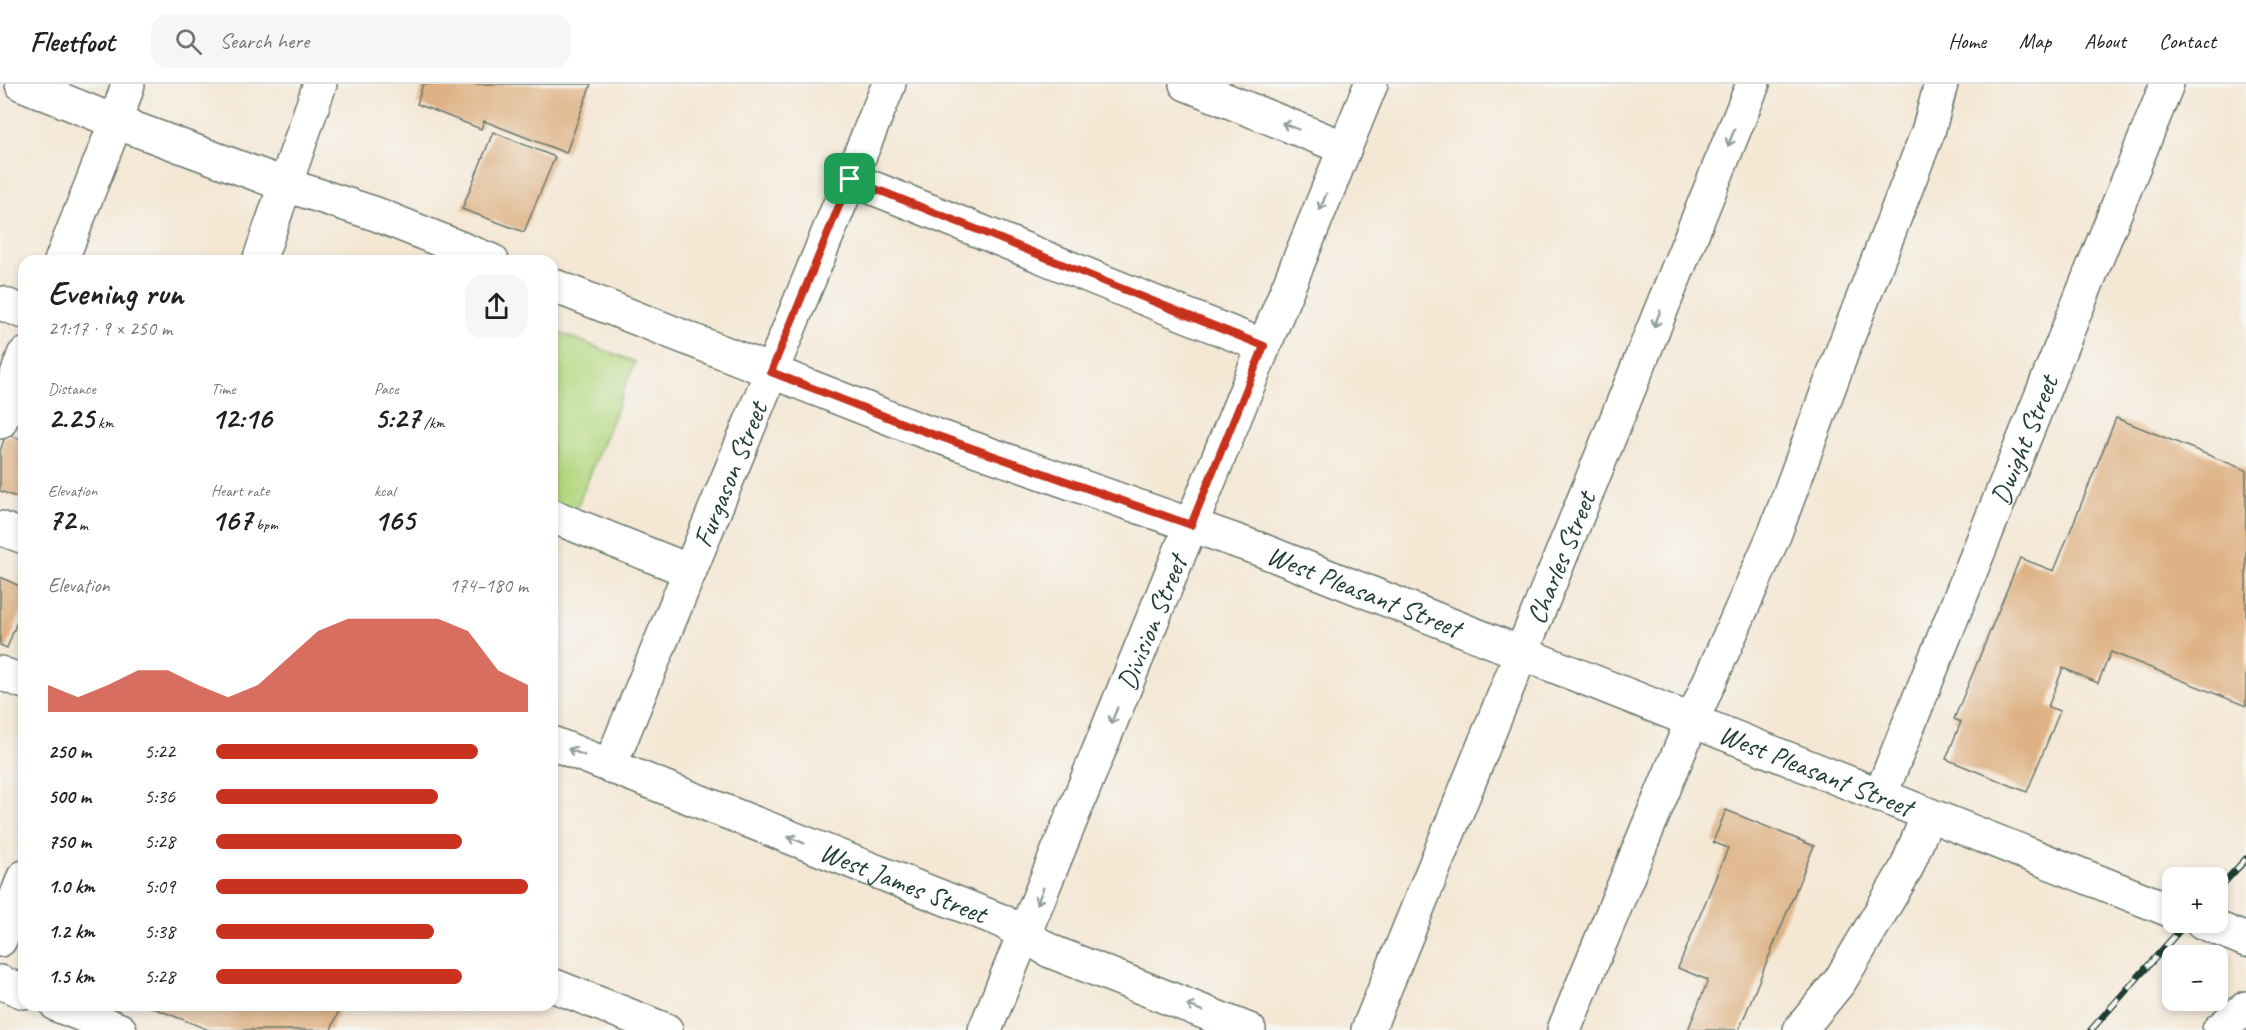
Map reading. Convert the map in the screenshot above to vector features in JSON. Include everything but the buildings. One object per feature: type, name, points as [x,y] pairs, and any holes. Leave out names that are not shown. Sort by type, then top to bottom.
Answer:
[{"type":"street","points":[[22,84],[116,122],[286,185],[376,214],[477,255]]},
{"type":"street","points":[[63,255],[116,122],[128,84]]},
{"type":"street","points":[[261,255],[320,84]]},
{"type":"street","name":"Furgason Street","points":[[610,766],[889,84]]},
{"type":"street","points":[[1186,84],[1345,148]]},
{"type":"street","name":"Division Street","points":[[986,1030],[1371,84]]},
{"type":"street","name":"Charles Street","points":[[1368,1030],[1753,84]]},
{"type":"street","points":[[1564,1030],[1692,721],[1775,533],[1844,347],[1928,132],[1941,84]]},
{"type":"street","name":"Dwight Street","points":[[1880,796],[2167,84]]},
{"type":"street","points":[[850,179],[1019,245],[1264,346]]},
{"type":"street","name":"West Pleasant Street","points":[[558,287],[915,428],[1259,549],[2162,907]]},
{"type":"street","points":[[0,303],[18,310]]},
{"type":"street","points":[[0,422],[18,372]]},
{"type":"street","points":[[558,518],[690,571]]},
{"type":"street","points":[[0,528],[18,535]]},
{"type":"street","points":[[0,674],[18,680]]},
{"type":"street","name":"West James Street","points":[[558,745],[1002,921],[1050,951],[1249,1030]]},
{"type":"street","points":[[1800,1030],[1840,981],[1906,869],[1928,815]]},
{"type":"street","points":[[0,940],[18,893]]},
{"type":"street","points":[[2228,933],[2246,940]]},
{"type":"street","points":[[0,982],[18,990]]},
{"type":"street","points":[[558,987],[666,1030]]},
{"type":"street","points":[[2219,1030],[2246,1008]]},
{"type":"street","points":[[72,1011],[120,1030]]},
{"type":"green space","points":[[558,332],[635,362],[575,512],[558,505]]},
{"type":"railway","points":[[2228,878],[2246,859]]},
{"type":"railway","points":[[2091,1030],[2177,933]]},
{"type":"route","points":[[850,179],[1019,245],[1264,346],[1191,525],[915,428],[771,372],[850,179]]}]
